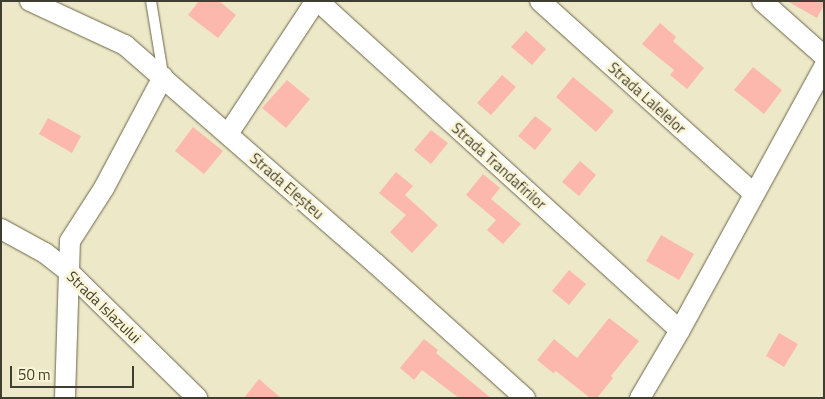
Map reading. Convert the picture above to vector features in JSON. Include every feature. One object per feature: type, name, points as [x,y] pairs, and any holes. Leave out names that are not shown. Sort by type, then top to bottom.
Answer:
[{"type":"street","name":"Strada Eleșteu","points":[[30,1],[125,45],[525,398]]},
{"type":"street","points":[[228,134],[311,8],[318,1],[323,1]]},
{"type":"street","name":"Strada Trandafirilor","points":[[318,1],[680,330]]},
{"type":"street","name":"Strada Lalelelor","points":[[540,1],[754,194]]},
{"type":"street","points":[[762,1],[824,56]]},
{"type":"street","points":[[640,398],[680,330],[824,67]]},
{"type":"street","points":[[66,398],[70,241],[104,188],[163,77]]},
{"type":"street","name":"Strada Islazului","points":[[1,229],[45,253],[68,272],[197,398]]},
{"type":"lane","points":[[151,1],[163,77]]},
{"type":"building","points":[[199,1],[219,1],[236,15],[218,38],[188,15]]},
{"type":"building","points":[[787,1],[824,1],[824,5],[817,18]]},
{"type":"building","points":[[660,23],[676,37],[673,41],[704,68],[687,89],[670,75],[674,70],[642,44]]},
{"type":"building","points":[[526,31],[546,49],[532,65],[511,47]]},
{"type":"building","points":[[753,67],[782,90],[764,114],[734,90]]},
{"type":"building","points":[[502,75],[516,87],[491,115],[477,103]]},
{"type":"building","points":[[573,77],[614,111],[596,132],[556,97]]},
{"type":"building","points":[[287,80],[310,99],[286,128],[262,108]]},
{"type":"building","points":[[535,116],[552,129],[535,150],[518,136]]},
{"type":"building","points":[[48,118],[81,136],[72,153],[39,134]]},
{"type":"building","points":[[193,127],[223,151],[204,174],[175,151]]},
{"type":"building","points":[[431,130],[448,143],[431,164],[414,150]]},
{"type":"building","points":[[580,161],[596,175],[579,196],[562,182]]},
{"type":"building","points":[[396,172],[413,186],[405,195],[438,225],[412,253],[390,232],[406,215],[379,193]]},
{"type":"building","points":[[483,174],[500,188],[491,199],[521,224],[503,244],[487,230],[496,220],[466,195]]},
{"type":"building","points":[[661,235],[694,254],[679,280],[646,261]]},
{"type":"building","points":[[569,270],[586,284],[569,305],[552,291]]},
{"type":"building","points":[[609,318],[639,341],[611,376],[613,378],[597,398],[590,398],[556,371],[553,373],[537,360],[554,339],[577,358]]},
{"type":"building","points":[[779,333],[798,344],[784,367],[766,356]]},
{"type":"building","points":[[424,339],[438,350],[436,353],[491,398],[459,398],[422,370],[414,380],[400,368]]},
{"type":"building","points":[[259,379],[281,398],[244,398]]}]
